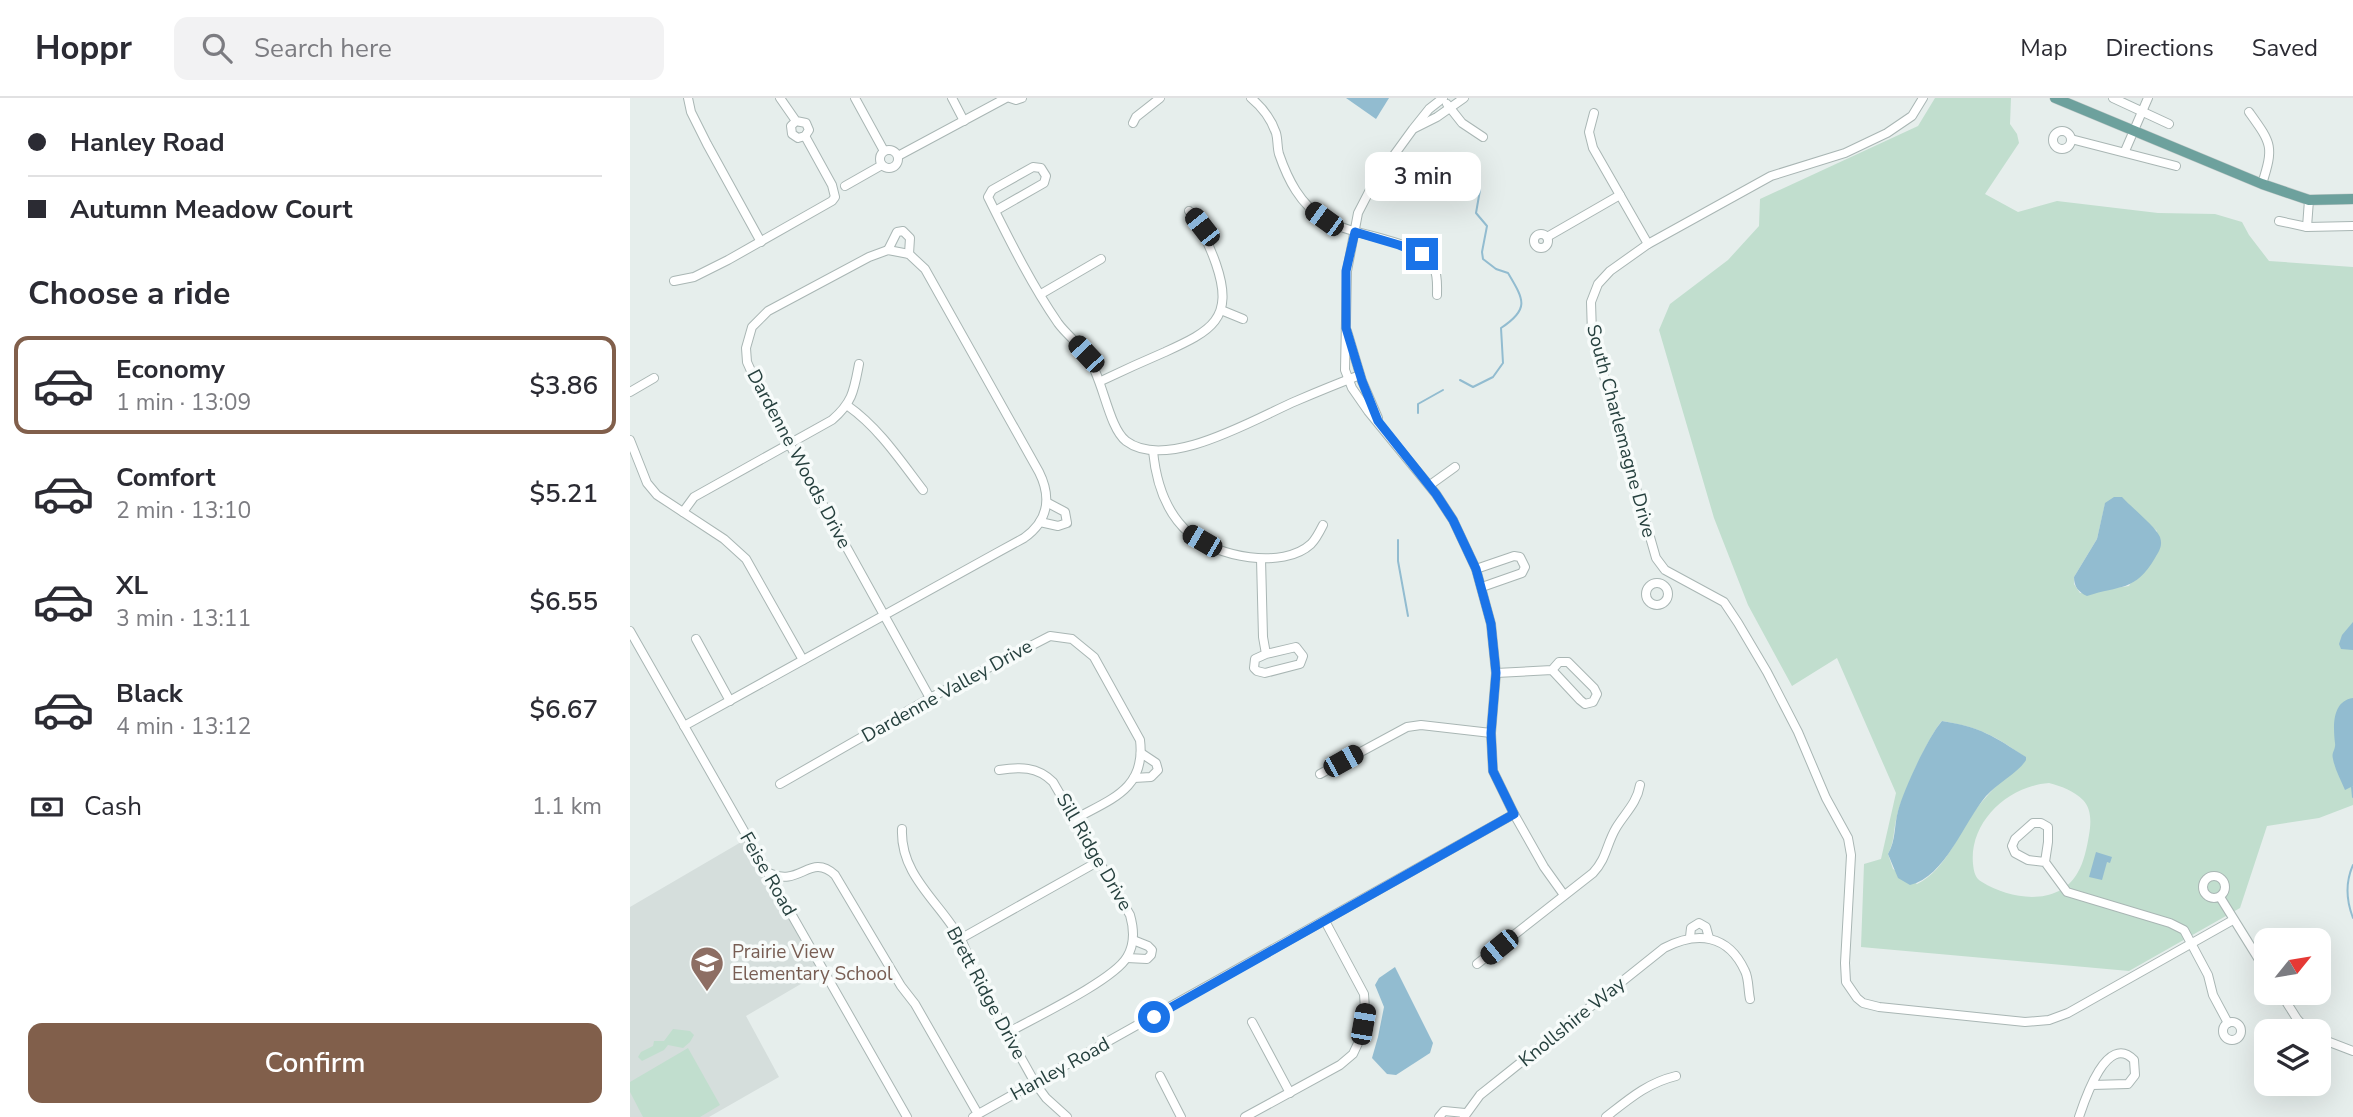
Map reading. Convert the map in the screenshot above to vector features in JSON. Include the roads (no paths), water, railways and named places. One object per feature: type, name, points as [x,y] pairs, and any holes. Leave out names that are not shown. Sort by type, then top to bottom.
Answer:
[{"type":"main road","points":[[2055,98],[2262,184],[2309,200],[2353,199]]},
{"type":"street","points":[[688,98],[691,112],[707,144],[761,242]]},
{"type":"street","points":[[674,281],[694,277],[829,204],[835,197],[832,185],[805,136],[798,138],[792,134],[791,126],[796,121],[780,98]]},
{"type":"street","points":[[855,98],[884,151]]},
{"type":"street","points":[[952,98],[964,121]]},
{"type":"street","points":[[884,151],[879,159],[882,165],[887,168],[895,166],[898,156],[1008,98],[1022,98]]},
{"type":"street","points":[[1133,123],[1143,110],[1160,98]]},
{"type":"street","points":[[1251,98],[1263,109],[1270,121],[1290,182],[1305,203],[1339,228],[1422,254],[1435,270],[1437,295]]},
{"type":"street","points":[[1483,137],[1462,122],[1443,98],[1429,109],[1373,184],[1358,213],[1346,271],[1345,370],[1352,388],[1430,485],[1453,520],[1476,569],[1491,624],[1496,673],[1491,733],[1493,771],[1551,879],[1564,895]]},
{"type":"street","points":[[1413,129],[1450,109],[1464,98]]},
{"type":"street","name":"South Charlemagne Drive","points":[[1923,98],[1912,116],[1887,133],[1845,153],[1771,176],[1648,244],[1610,271],[1598,284],[1590,312],[1595,344],[1657,558],[1672,575],[1724,602],[1785,705],[1826,798],[1848,838],[1851,855],[1846,982],[1863,1003],[1879,1007],[2025,1022],[2049,1020],[2068,1013],[2233,920]]},
{"type":"street","points":[[2113,98],[2169,124]]},
{"type":"street","points":[[2125,152],[2148,98]]},
{"type":"street","points":[[2249,112],[2269,144],[2271,156],[2262,184]]},
{"type":"street","points":[[1594,113],[1589,132],[1593,148],[1648,244]]},
{"type":"street","points":[[2071,139],[2176,166]]},
{"type":"street","points":[[884,151],[892,150],[898,156]]},
{"type":"street","points":[[845,186],[882,165]]},
{"type":"street","points":[[995,211],[1044,183],[1046,176],[1041,168],[1033,167],[992,190],[988,197],[995,211],[1041,294],[1058,323],[1086,354],[1101,381],[1114,424],[1126,441],[1153,450],[1198,442],[1233,431],[1294,401],[1360,375]]},
{"type":"street","points":[[1547,237],[1620,195]]},
{"type":"street","points":[[2306,227],[2309,200]]},
{"type":"street","points":[[1101,381],[1203,333],[1211,328],[1221,310],[1224,286],[1202,227],[1189,211]]},
{"type":"street","points":[[2279,221],[2306,227],[2353,226]]},
{"type":"street","name":"Dardenne Woods Drive","points":[[684,726],[883,615],[1024,538],[1040,523],[1065,526],[1067,523],[1065,512],[1048,503],[1045,484],[1039,472],[929,276],[909,254],[911,238],[903,230],[897,232],[888,250],[869,257],[768,311],[752,327],[746,348],[747,362],[754,379],[883,615],[930,698]]},
{"type":"street","points":[[888,250],[909,254]]},
{"type":"street","points":[[1041,294],[1101,259]]},
{"type":"street","points":[[1221,310],[1243,319]]},
{"type":"street","points":[[1346,328],[1378,421]]},
{"type":"street","points":[[683,512],[694,497],[832,420],[848,406],[859,364]]},
{"type":"street","points":[[630,392],[654,378]]},
{"type":"street","points":[[848,406],[882,436],[923,490]]},
{"type":"street","points":[[630,440],[647,483],[657,495],[724,539],[746,559],[803,660]]},
{"type":"street","points":[[1153,450],[1159,488],[1166,503],[1189,534],[1214,548],[1231,555],[1261,559],[1288,555],[1312,543],[1323,525]]},
{"type":"street","points":[[1430,485],[1455,467]]},
{"type":"street","points":[[1040,523],[1048,503]]},
{"type":"street","points":[[1476,569],[1514,556],[1524,561],[1525,567],[1521,573],[1482,587]]},
{"type":"street","points":[[1261,559],[1262,636],[1266,654]]},
{"type":"street","points":[[1664,584],[1672,575]]},
{"type":"street","name":"Feise Road","points":[[630,631],[907,1117]]},
{"type":"street","name":"Dardenne Valley Drive","points":[[780,784],[930,698],[1050,636],[1072,639],[1094,657],[1140,740],[1141,752],[1156,763],[1158,770],[1151,777],[1134,778],[1123,792],[1075,819]]},
{"type":"street","points":[[696,639],[730,701]]},
{"type":"street","points":[[1296,647],[1303,656],[1300,664],[1261,673],[1254,668],[1253,663],[1259,656],[1266,654],[1296,647]]},
{"type":"street","points":[[1496,673],[1552,670],[1559,662],[1568,662],[1594,688],[1597,694],[1593,702],[1586,704],[1580,700],[1552,670]]},
{"type":"street","points":[[1321,774],[1407,727],[1421,725],[1491,733]]},
{"type":"street","points":[[1134,778],[1141,752]]},
{"type":"street","name":"Sill Ridge Drive","points":[[999,770],[1021,767],[1043,773],[1060,792],[1130,915],[1133,940],[1152,950],[1147,960],[1127,958],[1113,973],[1007,1033]]},
{"type":"street","points":[[1477,964],[1602,863],[1614,831],[1636,801],[1640,785]]},
{"type":"street","name":"Hanley Road","points":[[975,1116],[1514,814]]},
{"type":"street","points":[[2045,862],[2048,827],[2033,823],[2015,839],[2012,846],[2015,853],[2045,862],[2067,892],[2170,923],[2184,930],[2208,975],[2213,995],[2228,1023]]},
{"type":"street","name":"Brett Ridge Drive","points":[[902,829],[901,843],[913,873],[960,939],[978,982],[1035,1083],[1045,1098],[1067,1117]]},
{"type":"street","points":[[960,939],[1099,860]]},
{"type":"street","points":[[767,873],[780,878],[792,877],[818,867],[835,875],[901,986],[915,1004],[975,1116]]},
{"type":"street","points":[[782,899],[792,877]]},
{"type":"street","points":[[2220,897],[2254,952]]},
{"type":"street","points":[[1245,1117],[1340,1065],[1353,1054],[1360,1039],[1365,1009],[1364,994],[1325,921]]},
{"type":"street","name":"Knollshire Way","points":[[1690,937],[1691,928],[1699,923],[1706,926],[1709,938]]},
{"type":"street","name":"Knollshire Way","points":[[1464,1115],[1480,1095],[1664,948],[1690,937],[1709,938],[1726,946],[1746,973],[1750,999]]},
{"type":"street","points":[[1127,958],[1133,940]]},
{"type":"street","points":[[1252,1021],[1290,1093]]},
{"type":"street","points":[[2331,1043],[2353,1051]]},
{"type":"street","points":[[2079,1117],[2087,1093],[2110,1056],[2125,1053],[2134,1060],[2135,1075],[2128,1084],[2092,1085]]},
{"type":"street","points":[[1160,1076],[1181,1117]]},
{"type":"street","points":[[1606,1117],[1642,1088],[1676,1076]]},
{"type":"street","points":[[1439,1117],[1444,1111],[1464,1115]]},
{"type":"water","points":[[1346,98],[1389,98],[1376,119]]},
{"type":"water","points":[[2114,497],[2122,497],[2154,528],[2160,537],[2160,548],[2141,577],[2126,586],[2087,596],[2077,588],[2074,577],[2097,539],[2105,503]]},
{"type":"water","points":[[2353,622],[2353,650],[2341,649],[2339,644],[2342,635]]},
{"type":"water","points":[[2353,698],[2353,786],[2345,790],[2333,757],[2334,722],[2341,704]]},
{"type":"water","points":[[1942,721],[1986,733],[2026,757],[2026,760],[1986,796],[1934,871],[1910,885],[1898,878],[1888,854],[1905,790]]},
{"type":"water","points":[[2096,852],[2112,857],[2110,863],[2107,862],[2102,880],[2089,877]]},
{"type":"water","points":[[1395,967],[1433,1043],[1430,1053],[1396,1075],[1387,1074],[1372,1058],[1384,1007],[1375,985],[1379,978]]},
{"type":"waterway","points":[[1460,380],[1473,387],[1493,377],[1503,363],[1501,328],[1517,315],[1521,303],[1518,290],[1508,273],[1496,269],[1483,259],[1487,226],[1476,213],[1480,190]]},
{"type":"waterway","points":[[1418,413],[1418,404],[1443,390]]},
{"type":"waterway","points":[[1398,540],[1398,561],[1408,616]]},
{"type":"waterway","points":[[2352,787],[2353,797]]},
{"type":"waterway","points":[[2353,865],[2347,892],[2353,918]]},
{"type":"place","name":"Prairie View Elementary School","points":[[707,993]]}]
